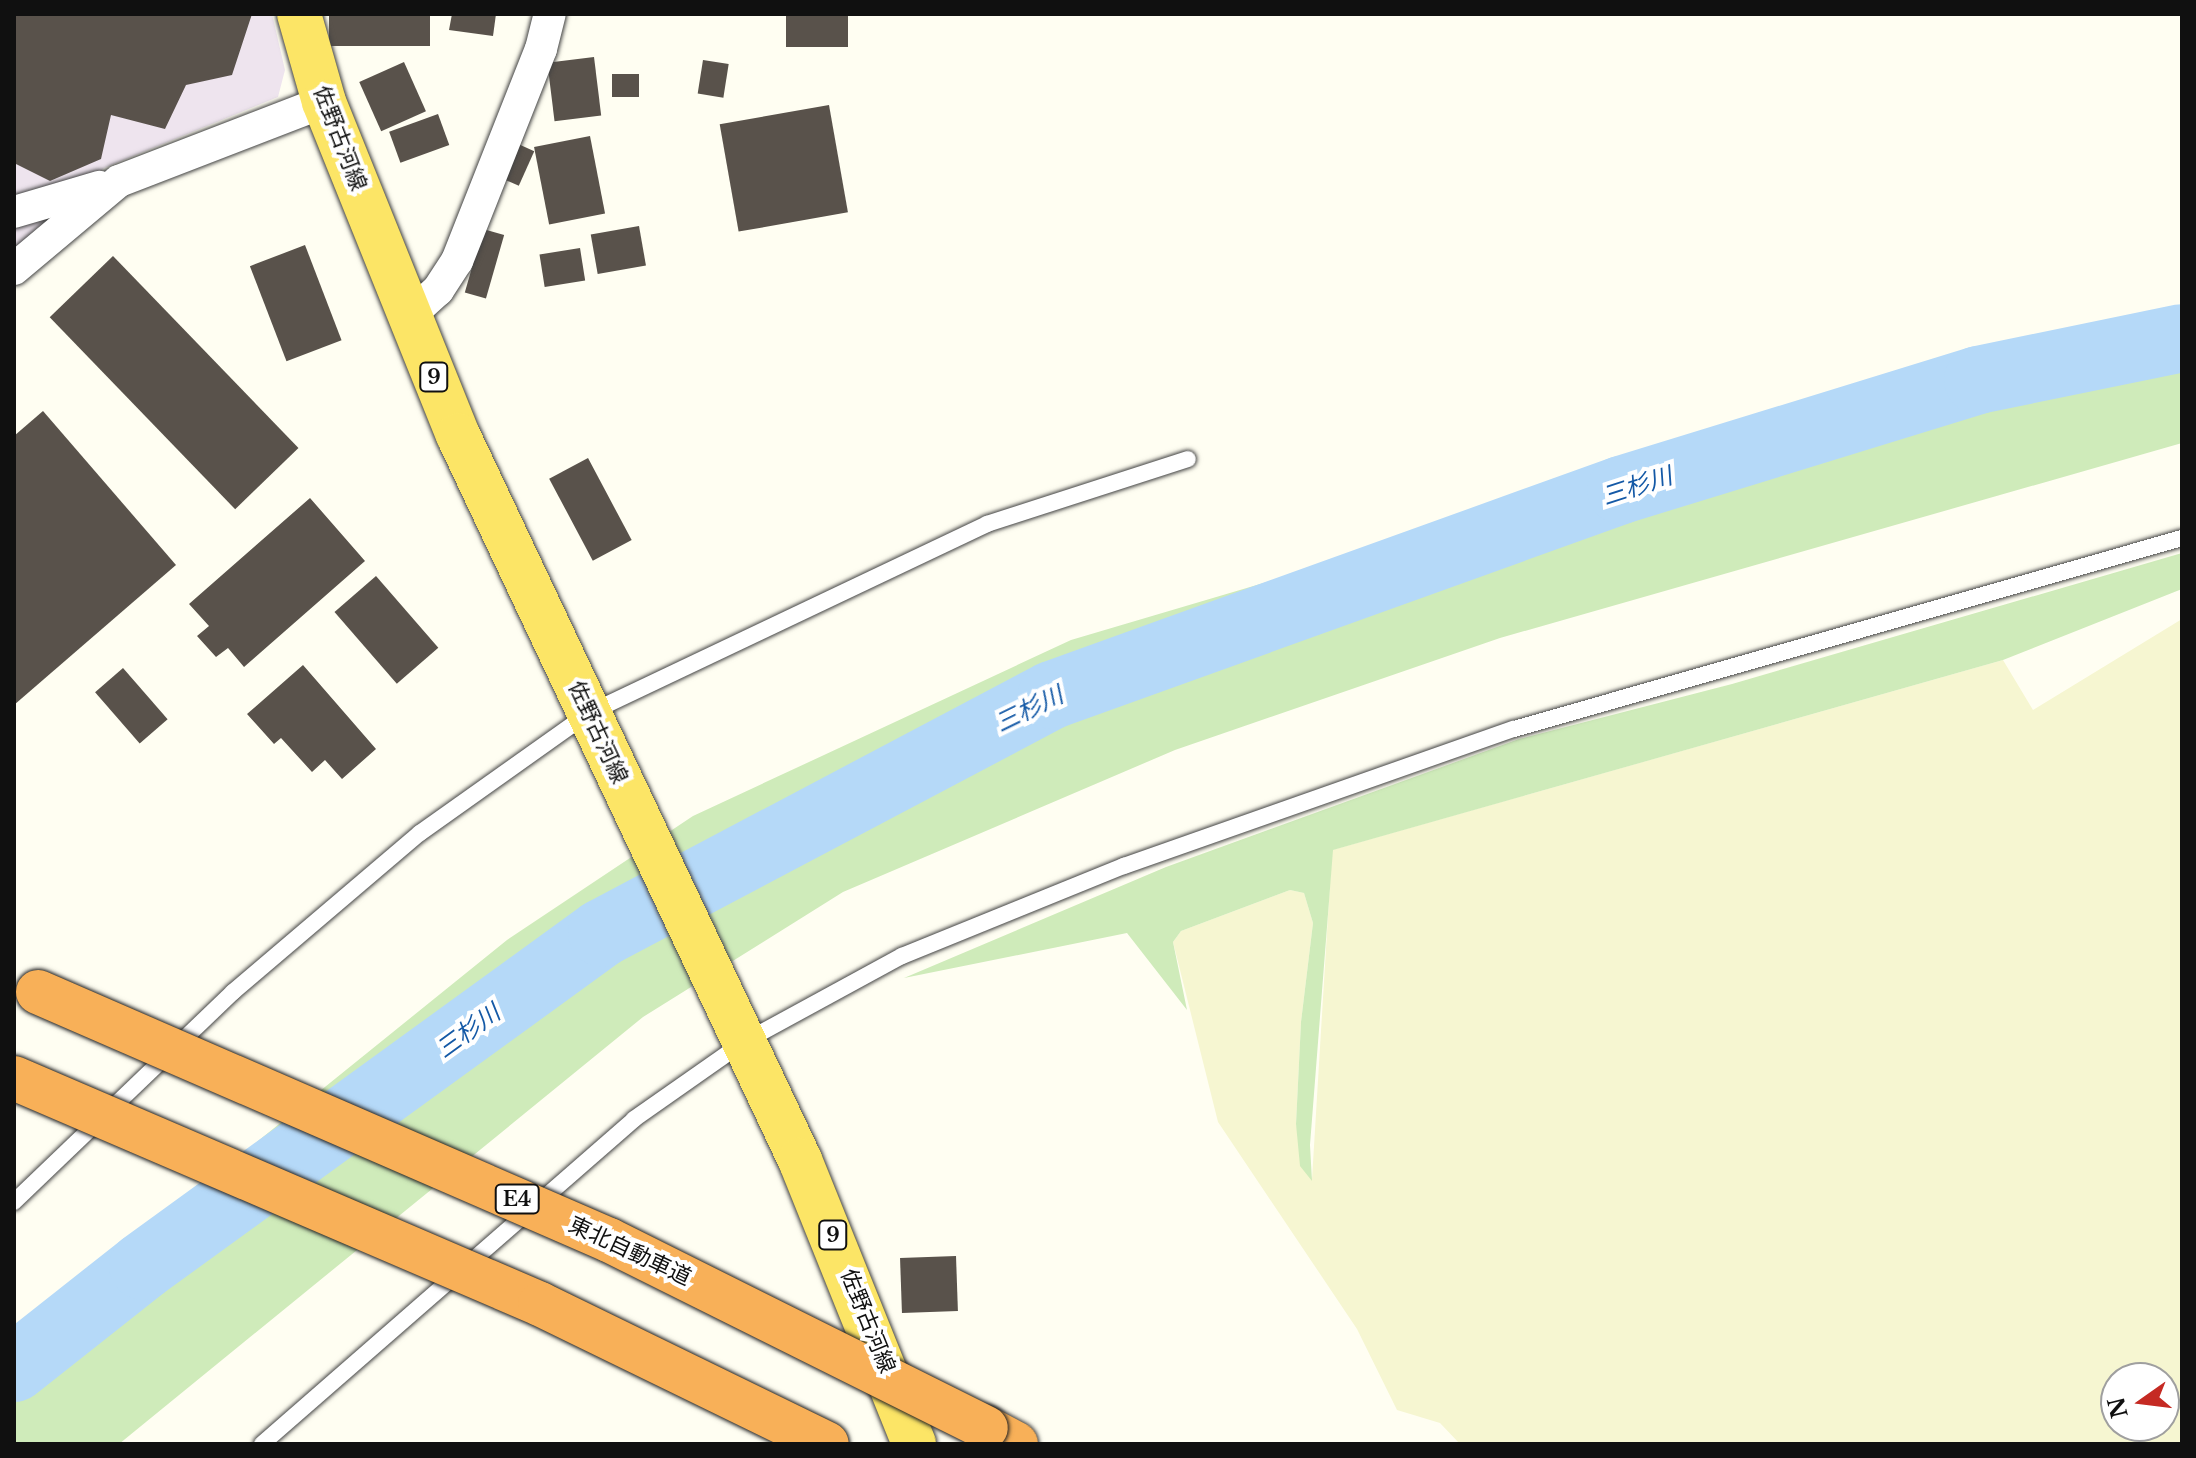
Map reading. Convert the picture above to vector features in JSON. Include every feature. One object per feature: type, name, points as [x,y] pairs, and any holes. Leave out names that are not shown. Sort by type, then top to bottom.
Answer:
[{"type":"highway","name":"東北自動車道","points":[[26,987],[609,1240],[1001,1436]]},
{"type":"highway","points":[[14,1078],[540,1304],[827,1444]]},
{"type":"main road","name":"佐野古河線","points":[[299,14],[324,102],[458,435],[742,1037],[851,1278],[914,1444]]},
{"type":"street","points":[[409,316],[438,290],[457,261],[541,49],[550,14]]},
{"type":"street","points":[[14,212],[119,181],[324,102]]},
{"type":"street","points":[[14,269],[119,181]]},
{"type":"lane","points":[[14,1202],[256,972],[420,833],[593,721],[987,524],[1188,459]]},
{"type":"lane","points":[[262,1444],[634,1119],[742,1037],[902,956],[1030,901],[1514,729],[2182,538]]},
{"type":"shaded area","points":[[14,14],[272,14],[285,70],[278,97],[104,168],[14,249]]},
{"type":"green space","points":[[2182,311],[2182,443],[1500,638],[1175,750],[843,892],[643,1017],[119,1444],[14,1444],[14,1338],[507,940],[693,816],[1071,640]]},
{"type":"green space","points":[[2182,553],[2182,589],[2003,660],[1333,850],[1310,1145],[1312,1181],[1300,1166],[1296,1124],[1301,1022],[1313,923],[1304,893],[1290,890],[1181,931],[1173,942],[1187,1010],[1127,933],[904,978],[1166,867],[1519,739],[1732,684]]},
{"type":"green space","points":[[2182,619],[2182,1444],[1460,1444],[1440,1423],[1397,1410],[1357,1329],[1218,1122],[1173,942],[1181,931],[1290,890],[1304,893],[1313,923],[1301,1022],[1296,1124],[1312,1179],[1332,850],[2003,660],[2033,710]]},
{"type":"building","points":[[14,14],[252,14],[232,75],[186,85],[165,129],[111,115],[101,159],[50,181],[14,163]]},
{"type":"building","points":[[329,14],[430,14],[430,46],[329,46]]},
{"type":"building","points":[[452,14],[496,14],[493,36],[449,30]]},
{"type":"building","points":[[786,14],[848,14],[848,47],[786,47]]},
{"type":"building","points":[[594,57],[601,116],[555,121],[547,63]]},
{"type":"building","points":[[703,60],[729,64],[723,98],[698,94]]},
{"type":"building","points":[[404,62],[426,111],[381,131],[359,82]]},
{"type":"building","points":[[612,74],[639,74],[639,97],[612,97]]},
{"type":"building","points":[[829,105],[848,212],[739,232],[720,124]]},
{"type":"building","points":[[438,114],[449,145],[400,163],[389,132]]},
{"type":"building","points":[[590,136],[605,214],[549,224],[534,147]]},
{"type":"building","points":[[516,143],[534,151],[519,186],[501,178]]},
{"type":"building","points":[[639,226],[646,265],[598,274],[591,235]]},
{"type":"building","points":[[483,229],[504,235],[486,299],[465,292]]},
{"type":"building","points":[[305,245],[342,340],[286,361],[250,266]]},
{"type":"building","points":[[580,248],[585,281],[545,287],[540,254]]},
{"type":"building","points":[[113,256],[298,448],[235,509],[50,317]]},
{"type":"building","points":[[43,411],[176,565],[14,705],[14,436]]},
{"type":"building","points":[[588,458],[632,540],[593,561],[549,479]]},
{"type":"building","points":[[310,498],[365,561],[244,667],[228,648],[216,657],[197,636],[209,626],[189,604]]},
{"type":"building","points":[[376,576],[438,648],[397,684],[334,612]]},
{"type":"building","points":[[303,665],[376,749],[342,779],[325,760],[312,772],[281,738],[274,744],[247,714]]},
{"type":"building","points":[[123,668],[168,719],[140,744],[95,692]]},
{"type":"building","points":[[956,1256],[958,1311],[902,1313],[900,1258]]},
{"type":"waterway","name":"三杉川","points":[[14,1368],[143,1266],[602,933],[1052,695],[1621,490],[1978,380],[2182,338]]}]
